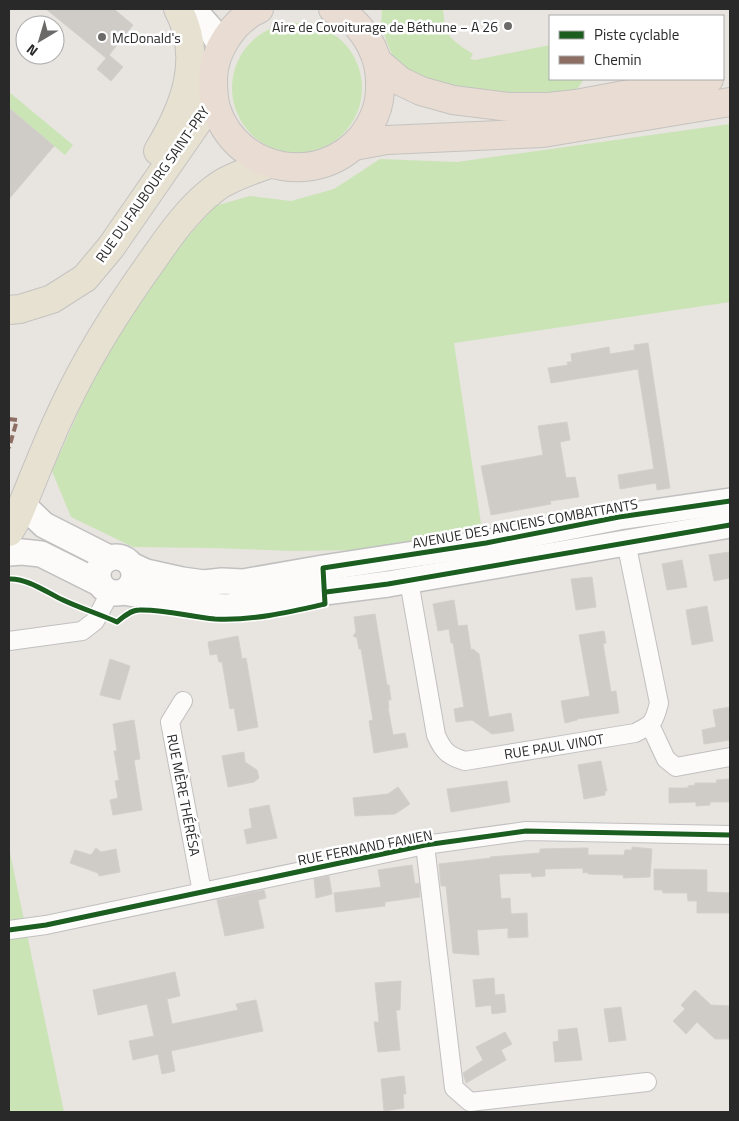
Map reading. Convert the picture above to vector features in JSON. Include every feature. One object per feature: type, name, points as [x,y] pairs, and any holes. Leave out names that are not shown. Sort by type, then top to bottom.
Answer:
[{"type":"highway","points":[[257,9],[237,24],[221,48],[213,73],[213,94],[217,111],[224,127],[233,139],[250,154],[269,164],[291,168],[314,166],[335,159],[354,146],[368,129],[378,108],[381,86],[368,22],[368,9]]},
{"type":"highway","points":[[333,9],[356,24],[374,53],[400,81],[421,91],[453,100],[510,107],[548,107],[576,104],[705,80]]},
{"type":"highway","points":[[354,146],[387,140],[543,133],[730,102]]},
{"type":"main road","points":[[123,230],[137,189],[173,127],[187,90],[191,48],[184,20],[178,9]]},
{"type":"main road","name":"RUE DU FAUBOURG SAINT-PRY","points":[[9,310],[20,309],[52,299],[85,278],[123,230],[203,114],[213,94]]},
{"type":"main road","points":[[9,532],[23,505],[64,407],[98,342],[173,230],[216,187],[241,174],[269,164]]},
{"type":"street","points":[[194,9],[210,28],[221,48]]},
{"type":"street","name":"AVENUE DES ANCIENS COMBATTANTS","points":[[23,505],[44,525],[120,562],[146,572],[204,583],[222,581],[243,582],[730,501]]},
{"type":"street","points":[[9,554],[22,552],[41,554],[111,589],[204,606],[227,607],[409,581],[730,525]]},
{"type":"street","points":[[626,542],[659,703],[656,716],[650,725],[666,759],[676,767],[730,757]]},
{"type":"street","points":[[104,561],[120,562],[134,572],[134,579],[130,587],[111,589],[97,574],[104,561]]},
{"type":"street","name":"RUE PAUL VINOT","points":[[409,581],[436,735],[441,748],[452,757],[465,761],[484,758],[635,733],[650,725]]},
{"type":"street","points":[[9,641],[82,631],[95,621],[111,589]]},
{"type":"street","name":"RUE MÈRE THÉRÉSA","points":[[183,700],[170,722],[202,892]]},
{"type":"street","name":"RUE FERNAND FANIEN","points":[[9,930],[46,925],[425,845],[526,831],[730,835]]},
{"type":"street","points":[[425,845],[454,1088],[470,1102],[647,1082]]},
{"type":"green space","points":[[382,9],[443,9],[447,32],[454,41],[473,54],[470,59],[475,60],[549,45],[549,80],[583,80],[576,91],[546,101],[420,81],[395,61],[381,24]]},
{"type":"green space","points":[[297,23],[310,24],[322,28],[343,42],[357,63],[361,75],[361,101],[357,113],[343,134],[322,148],[310,152],[297,153],[284,152],[272,148],[251,134],[237,113],[233,101],[232,88],[233,75],[237,63],[251,42],[272,28],[284,24]]},
{"type":"green space","points":[[9,92],[73,145],[65,155],[9,108]]},
{"type":"green space","points":[[730,124],[730,302],[454,343],[482,530],[439,540],[361,550],[293,551],[133,547],[71,517],[52,471],[95,375],[140,297],[167,260],[215,206],[250,196],[291,201],[334,189],[380,159],[457,162]]},
{"type":"green space","points":[[9,848],[64,1112],[9,1112]]},
{"type":"building","name":"McDonald's","points":[[46,9],[114,9],[133,25],[109,55],[123,67],[111,81],[97,69],[106,58],[65,25],[65,15],[53,15]]},
{"type":"building","points":[[9,108],[54,146],[9,199]]},
{"type":"building","points":[[648,343],[670,488],[657,490],[656,483],[620,489],[618,475],[654,469],[638,369],[551,383],[548,368],[568,365],[567,362],[572,362],[571,354],[609,347],[610,354],[635,350],[634,345]]},
{"type":"building","points":[[567,422],[570,440],[560,442],[566,478],[575,477],[579,497],[550,501],[551,504],[491,515],[481,466],[543,455],[538,426]]},
{"type":"building","points":[[729,552],[730,578],[714,581],[709,555]]},
{"type":"building","points":[[682,560],[687,587],[667,590],[662,564]]},
{"type":"building","points":[[592,577],[596,607],[576,610],[571,579]]},
{"type":"building","points":[[454,600],[458,626],[467,625],[471,650],[473,649],[479,654],[489,717],[511,713],[514,731],[492,734],[472,720],[456,722],[454,709],[464,707],[453,643],[451,643],[449,629],[438,631],[433,604]]},
{"type":"building","points":[[707,606],[713,641],[692,645],[686,610]]},
{"type":"building","points":[[375,614],[387,685],[389,685],[391,700],[388,700],[388,708],[393,735],[405,733],[408,747],[374,753],[369,721],[373,720],[361,649],[359,649],[357,638],[353,636],[356,632],[354,617]]},
{"type":"building","points":[[604,631],[606,643],[603,644],[611,692],[616,691],[619,713],[577,719],[565,723],[561,701],[590,696],[579,635]]},
{"type":"building","points":[[238,636],[242,659],[246,658],[258,727],[238,731],[234,708],[230,709],[222,662],[219,662],[217,654],[210,655],[208,642]]},
{"type":"building","points":[[110,659],[130,666],[120,700],[100,695]]},
{"type":"building","points":[[730,707],[730,740],[704,744],[702,730],[716,727],[713,710]]},
{"type":"building","points":[[134,720],[140,759],[134,760],[142,810],[113,815],[110,800],[118,798],[115,781],[119,780],[114,751],[117,751],[113,724]]},
{"type":"building","points":[[244,752],[245,762],[257,770],[259,778],[254,782],[228,787],[222,756]]},
{"type":"building","points":[[601,761],[607,791],[605,791],[605,795],[584,799],[578,765]]},
{"type":"building","points":[[730,779],[730,802],[710,802],[710,805],[696,806],[696,802],[669,803],[669,788],[688,788],[688,786],[695,785],[695,783],[717,783],[716,780]]},
{"type":"building","points":[[507,781],[510,802],[451,812],[447,789]]},
{"type":"building","points":[[398,787],[410,804],[395,814],[355,816],[353,798],[388,794]]},
{"type":"building","points":[[269,805],[277,838],[247,844],[244,830],[252,828],[249,809]]},
{"type":"building","points":[[632,847],[652,849],[650,877],[623,878],[624,875],[588,874],[588,872],[583,873],[583,868],[545,869],[545,876],[532,877],[531,873],[499,874],[501,899],[510,898],[511,914],[527,913],[528,937],[508,938],[508,928],[477,930],[479,955],[453,953],[446,886],[441,886],[439,864],[540,853],[540,849],[588,848],[588,855],[624,855],[625,850],[632,850]]},
{"type":"building","points":[[96,848],[101,852],[116,849],[120,872],[99,876],[98,873],[70,863],[75,850],[91,855]]},
{"type":"building","points":[[412,865],[415,884],[419,883],[420,897],[385,902],[385,906],[336,912],[334,893],[381,887],[378,870]]},
{"type":"building","points":[[654,869],[707,870],[707,892],[730,893],[730,913],[697,913],[697,901],[688,901],[687,893],[663,893],[662,890],[654,890]]},
{"type":"building","points":[[329,876],[332,894],[316,898],[314,879]]},
{"type":"building","points":[[264,890],[266,898],[258,900],[264,928],[225,936],[217,900]]},
{"type":"building","points":[[175,972],[180,996],[167,999],[172,1024],[238,1010],[236,1004],[256,1000],[263,1031],[171,1051],[175,1071],[162,1074],[158,1054],[133,1060],[129,1041],[154,1036],[147,1004],[98,1015],[93,990]]},
{"type":"building","points":[[494,978],[495,995],[504,994],[506,1012],[492,1014],[491,1005],[476,1007],[473,980]]},
{"type":"building","points":[[401,981],[400,1010],[396,1010],[400,1050],[378,1052],[374,1022],[379,1022],[375,983]]},
{"type":"building","points":[[695,990],[711,1005],[730,1006],[730,1039],[715,1039],[697,1022],[686,1034],[673,1021],[685,1009],[681,1005]]},
{"type":"building","points":[[621,1007],[626,1040],[609,1042],[604,1009]]},
{"type":"building","points":[[577,1028],[582,1060],[555,1062],[553,1042],[559,1041],[558,1030]]},
{"type":"building","points":[[505,1032],[512,1044],[501,1050],[506,1060],[466,1083],[463,1073],[483,1060],[476,1047]]},
{"type":"building","points":[[404,1076],[406,1094],[403,1094],[404,1108],[384,1111],[381,1079]]},
{"type":"marked path","points":[[9,419],[17,420],[9,448]]},
{"type":"cycle path","points":[[9,579],[30,583],[69,603],[117,622],[130,612],[136,610],[215,619],[257,617],[325,604],[323,568],[486,543],[619,517],[730,501]]},
{"type":"cycle path","points":[[326,592],[388,584],[730,525]]},
{"type":"cycle path","points":[[9,930],[46,925],[425,845],[526,831],[730,835]]},
{"type":"place","name":"Aire de Covoiturage de Béthune − A 26","points":[[508,26]]},
{"type":"place","name":"McDonald's","points":[[102,37]]}]
